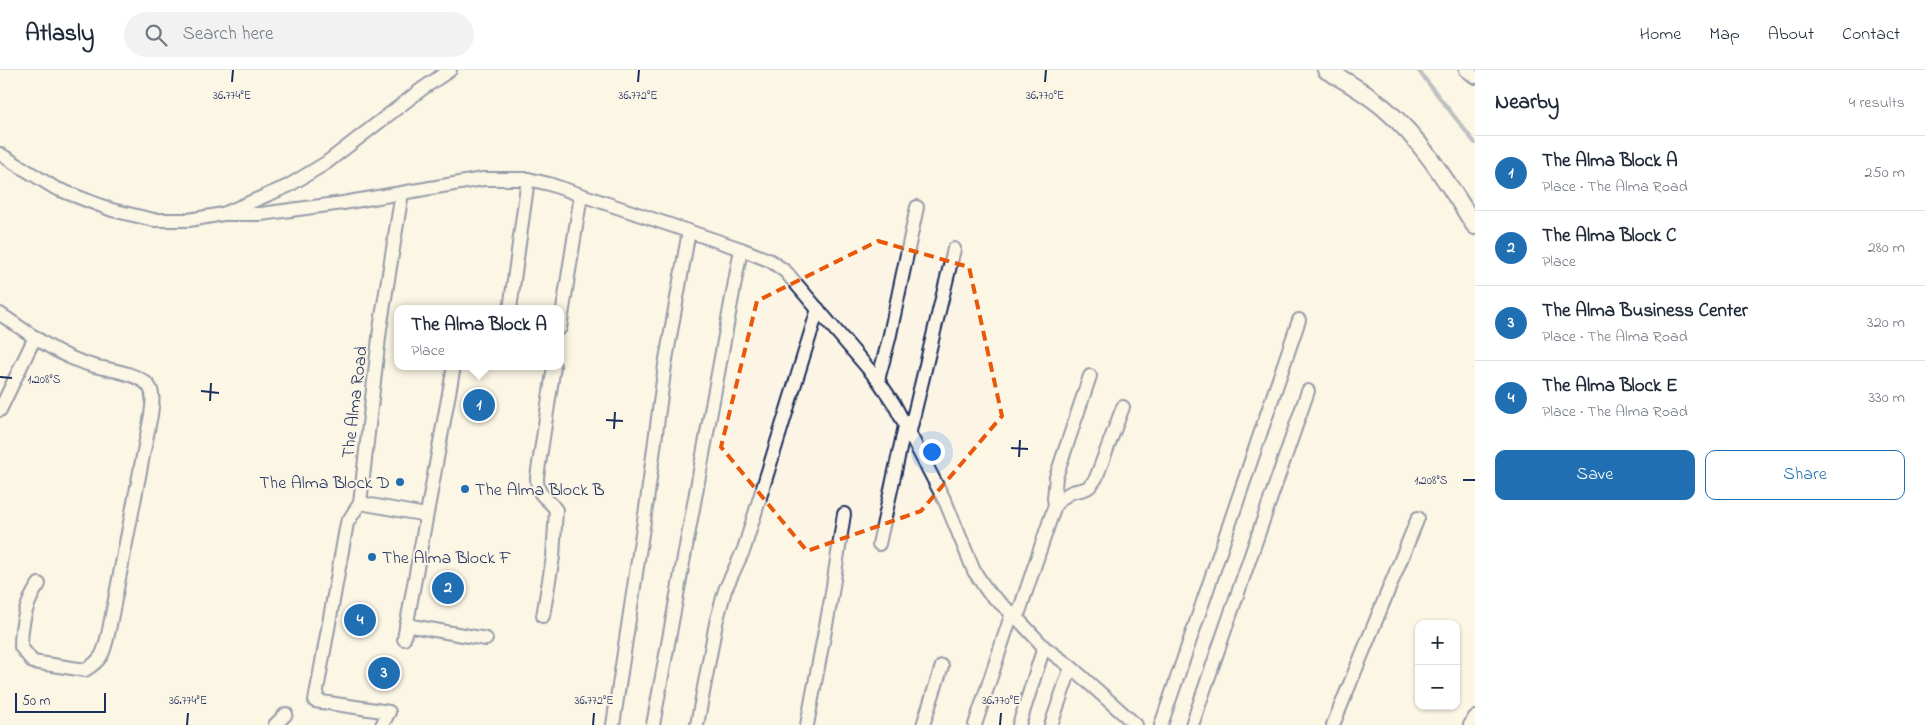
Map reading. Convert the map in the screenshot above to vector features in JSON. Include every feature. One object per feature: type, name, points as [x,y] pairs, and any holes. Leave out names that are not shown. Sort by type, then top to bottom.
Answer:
[{"type":"main road","points":[[1326,70],[1348,82],[1384,108],[1417,142],[1475,226]]},
{"type":"street","points":[[223,214],[288,186],[326,163],[422,89],[450,70]]},
{"type":"street","points":[[1466,70],[1475,77]]},
{"type":"street","points":[[0,154],[55,188],[112,210],[154,220],[190,220],[223,214],[261,214],[402,193],[484,178],[528,179],[689,231],[771,261],[786,272],[818,309],[878,380],[894,404],[946,503],[974,571],[988,592],[1014,615],[1044,647],[1136,725]]},
{"type":"street","points":[[511,305],[528,179]]},
{"type":"street","name":"The Alma Road","points":[[382,725],[389,712],[315,701],[347,523],[360,504],[380,329],[402,193]]},
{"type":"street","points":[[564,305],[581,195]]},
{"type":"street","points":[[878,380],[889,339],[917,207]]},
{"type":"street","points":[[613,725],[647,501],[665,365],[689,231]]},
{"type":"street","points":[[879,544],[954,249]]},
{"type":"street","points":[[653,725],[741,250]]},
{"type":"street","points":[[697,725],[716,622],[725,590],[744,549],[818,309]]},
{"type":"street","points":[[0,314],[75,361],[116,371],[140,380],[148,385],[152,391],[151,415],[103,656],[96,664],[85,670],[32,662],[21,647],[24,620],[31,596],[39,584]]},
{"type":"street","points":[[1161,725],[1299,320]]},
{"type":"street","points":[[0,410],[34,337]]},
{"type":"street","points":[[404,639],[453,370]]},
{"type":"street","points":[[543,616],[553,556],[556,510],[539,493],[537,477],[553,370]]},
{"type":"street","points":[[1055,505],[1056,477],[1090,376]]},
{"type":"street","points":[[1192,725],[1308,391]]},
{"type":"street","points":[[975,725],[1055,505],[1072,492],[1084,490],[1091,486],[1096,478],[1123,407]]},
{"type":"street","points":[[360,504],[426,514]]},
{"type":"street","points":[[807,725],[831,599],[844,514]]},
{"type":"street","points":[[1333,725],[1418,518]]},
{"type":"street","points":[[406,625],[486,639]]},
{"type":"street","points":[[1018,725],[1044,647]]},
{"type":"street","points":[[923,725],[942,666]]},
{"type":"street","points":[[1051,725],[1071,668]]},
{"type":"street","points":[[275,725],[286,714]]},
{"type":"street","points":[[1470,725],[1475,717]]},
{"type":"highlighted area","points":[[878,241],[969,267],[1002,416],[921,511],[807,551],[721,447],[757,301]]},
{"type":"waterway","points":[[1418,70],[1475,143]]},
{"type":"place","name":"The Alma Block A","points":[[479,405]]},
{"type":"place","name":"The Alma Block D","points":[[400,482]]},
{"type":"place","name":"The Alma Block B","points":[[465,489]]},
{"type":"place","name":"The Alma Block F","points":[[372,557]]},
{"type":"place","name":"The Alma Block C","points":[[448,588]]},
{"type":"place","name":"The Alma Block E","points":[[360,620]]},
{"type":"place","name":"The Alma Business Center","points":[[384,673]]}]
